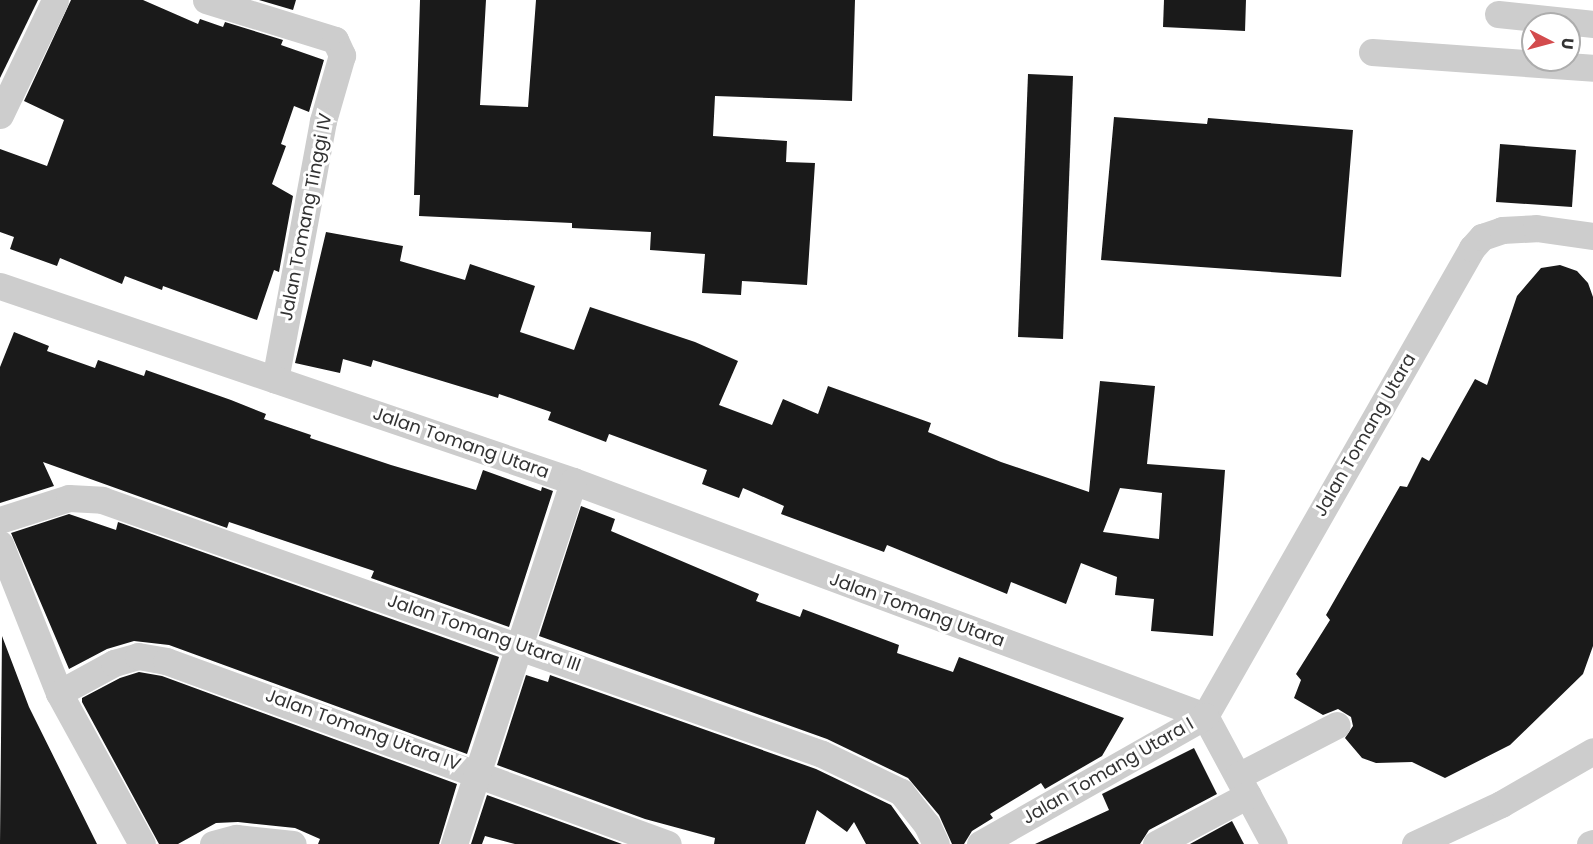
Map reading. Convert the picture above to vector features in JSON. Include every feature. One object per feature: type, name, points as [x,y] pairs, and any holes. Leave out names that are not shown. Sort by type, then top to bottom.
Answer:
[{"type":"street","points":[[0,115],[55,0]]},
{"type":"street","name":"Jalan Tomang Tinggi IV","points":[[206,0],[335,40],[342,55],[322,120],[275,380]]},
{"type":"street","points":[[1493,58],[1498,7],[1593,24]]},
{"type":"street","points":[[1372,51],[1493,58],[1593,69]]},
{"type":"street","name":"Jalan Tomang Utara","points":[[0,285],[573,482],[1204,716],[1472,248],[1482,237],[1502,230],[1536,228],[1593,236]]},
{"type":"street","points":[[454,844],[476,771],[573,482]]},
{"type":"street","name":"Jalan Tomang Utara III","points":[[0,520],[69,498],[102,500],[519,645],[822,754],[901,792],[927,825],[936,844]]},
{"type":"street","points":[[0,544],[59,693],[142,844]]},
{"type":"street","name":"Jalan Tomang Utara IV","points":[[59,693],[114,663],[138,656],[157,659],[476,771],[668,844]]},
{"type":"street","points":[[1204,716],[1274,844]]},
{"type":"street","name":"Jalan Tomang Utara I","points":[[980,844],[1204,716]]},
{"type":"street","points":[[1156,844],[1337,725]]},
{"type":"street","points":[[1424,842],[1501,804],[1593,751]]},
{"type":"street","points":[[213,844],[236,838],[293,844]]},
{"type":"building","points":[[0,0],[38,0],[0,78]]},
{"type":"building","points":[[71,0],[143,0],[198,24],[200,19],[223,27],[225,22],[283,40],[281,45],[324,60],[309,112],[294,106],[281,144],[286,146],[272,184],[293,196],[279,272],[274,270],[257,320],[163,286],[162,290],[125,276],[122,284],[60,258],[57,266],[10,249],[14,237],[0,232],[0,149],[47,166],[64,120],[24,101]]},
{"type":"building","points":[[259,0],[296,0],[293,10]]},
{"type":"building","points":[[420,0],[486,0],[480,105],[528,107],[536,0],[855,0],[852,101],[715,96],[713,136],[787,141],[786,162],[815,163],[807,285],[742,281],[741,295],[702,293],[705,254],[650,250],[651,232],[572,228],[572,223],[419,216],[420,195],[414,195]]},
{"type":"building","points":[[1164,0],[1246,0],[1245,31],[1163,27]]},
{"type":"building","points":[[1028,74],[1073,76],[1063,339],[1018,337]]},
{"type":"building","points":[[1114,117],[1207,124],[1208,118],[1353,130],[1341,277],[1101,260]]},
{"type":"building","points":[[1500,144],[1576,150],[1572,207],[1496,202]]},
{"type":"building","points":[[326,232],[403,246],[400,261],[465,280],[470,264],[535,286],[520,332],[574,350],[590,307],[695,342],[738,361],[719,405],[772,425],[783,399],[818,414],[828,386],[931,423],[928,432],[1001,462],[1089,492],[1100,381],[1155,386],[1147,464],[1225,470],[1213,636],[1151,631],[1154,599],[1115,595],[1117,577],[1081,563],[1066,604],[1011,582],[1007,594],[887,545],[884,552],[781,514],[784,506],[743,488],[739,498],[702,484],[707,470],[609,434],[606,442],[548,420],[551,412],[499,394],[498,398],[373,360],[371,367],[343,359],[340,373],[295,363]],"holes":[[[1120,488],[1162,493],[1159,539],[1103,532]]]},
{"type":"building","points":[[1560,265],[1577,271],[1588,283],[1593,297],[1593,646],[1583,674],[1510,745],[1445,778],[1412,762],[1376,763],[1362,758],[1345,738],[1353,726],[1351,717],[1338,709],[1323,715],[1294,698],[1301,680],[1296,674],[1330,620],[1326,615],[1400,486],[1407,487],[1422,457],[1429,461],[1475,379],[1487,385],[1517,296],[1541,268]]},
{"type":"building","points":[[14,332],[49,346],[47,351],[95,368],[98,360],[144,376],[146,370],[266,414],[264,419],[311,435],[310,438],[391,465],[476,490],[483,470],[541,491],[542,487],[553,491],[509,627],[371,578],[374,571],[229,522],[227,528],[43,462],[54,486],[0,503],[0,367]]},
{"type":"building","points":[[581,506],[615,519],[611,531],[759,594],[756,601],[800,617],[803,609],[899,645],[897,653],[953,672],[959,657],[1124,718],[1102,756],[1045,789],[1041,783],[990,814],[993,818],[972,831],[964,844],[952,844],[939,815],[908,778],[827,739],[539,636]]},
{"type":"building","points":[[69,514],[116,530],[118,522],[499,657],[467,754],[169,645],[134,641],[107,649],[69,669],[11,533]]},
{"type":"building","points":[[2,636],[29,707],[97,844],[0,844]]},
{"type":"building","points":[[139,672],[162,676],[457,784],[439,844],[318,844],[320,839],[295,828],[238,822],[216,823],[178,844],[159,844],[82,702],[82,698],[120,678]]},
{"type":"building","points":[[526,675],[548,682],[550,675],[816,769],[891,805],[919,844],[866,844],[854,822],[847,832],[817,810],[805,844],[714,844],[715,838],[645,819],[497,765]]},
{"type":"building","points":[[1194,748],[1217,794],[1149,830],[1140,844],[1035,844],[1109,810],[1102,794]]},
{"type":"building","points":[[487,795],[622,844],[515,844],[485,836],[482,844],[471,844]]},
{"type":"building","points":[[1232,821],[1244,844],[1190,844]]}]
